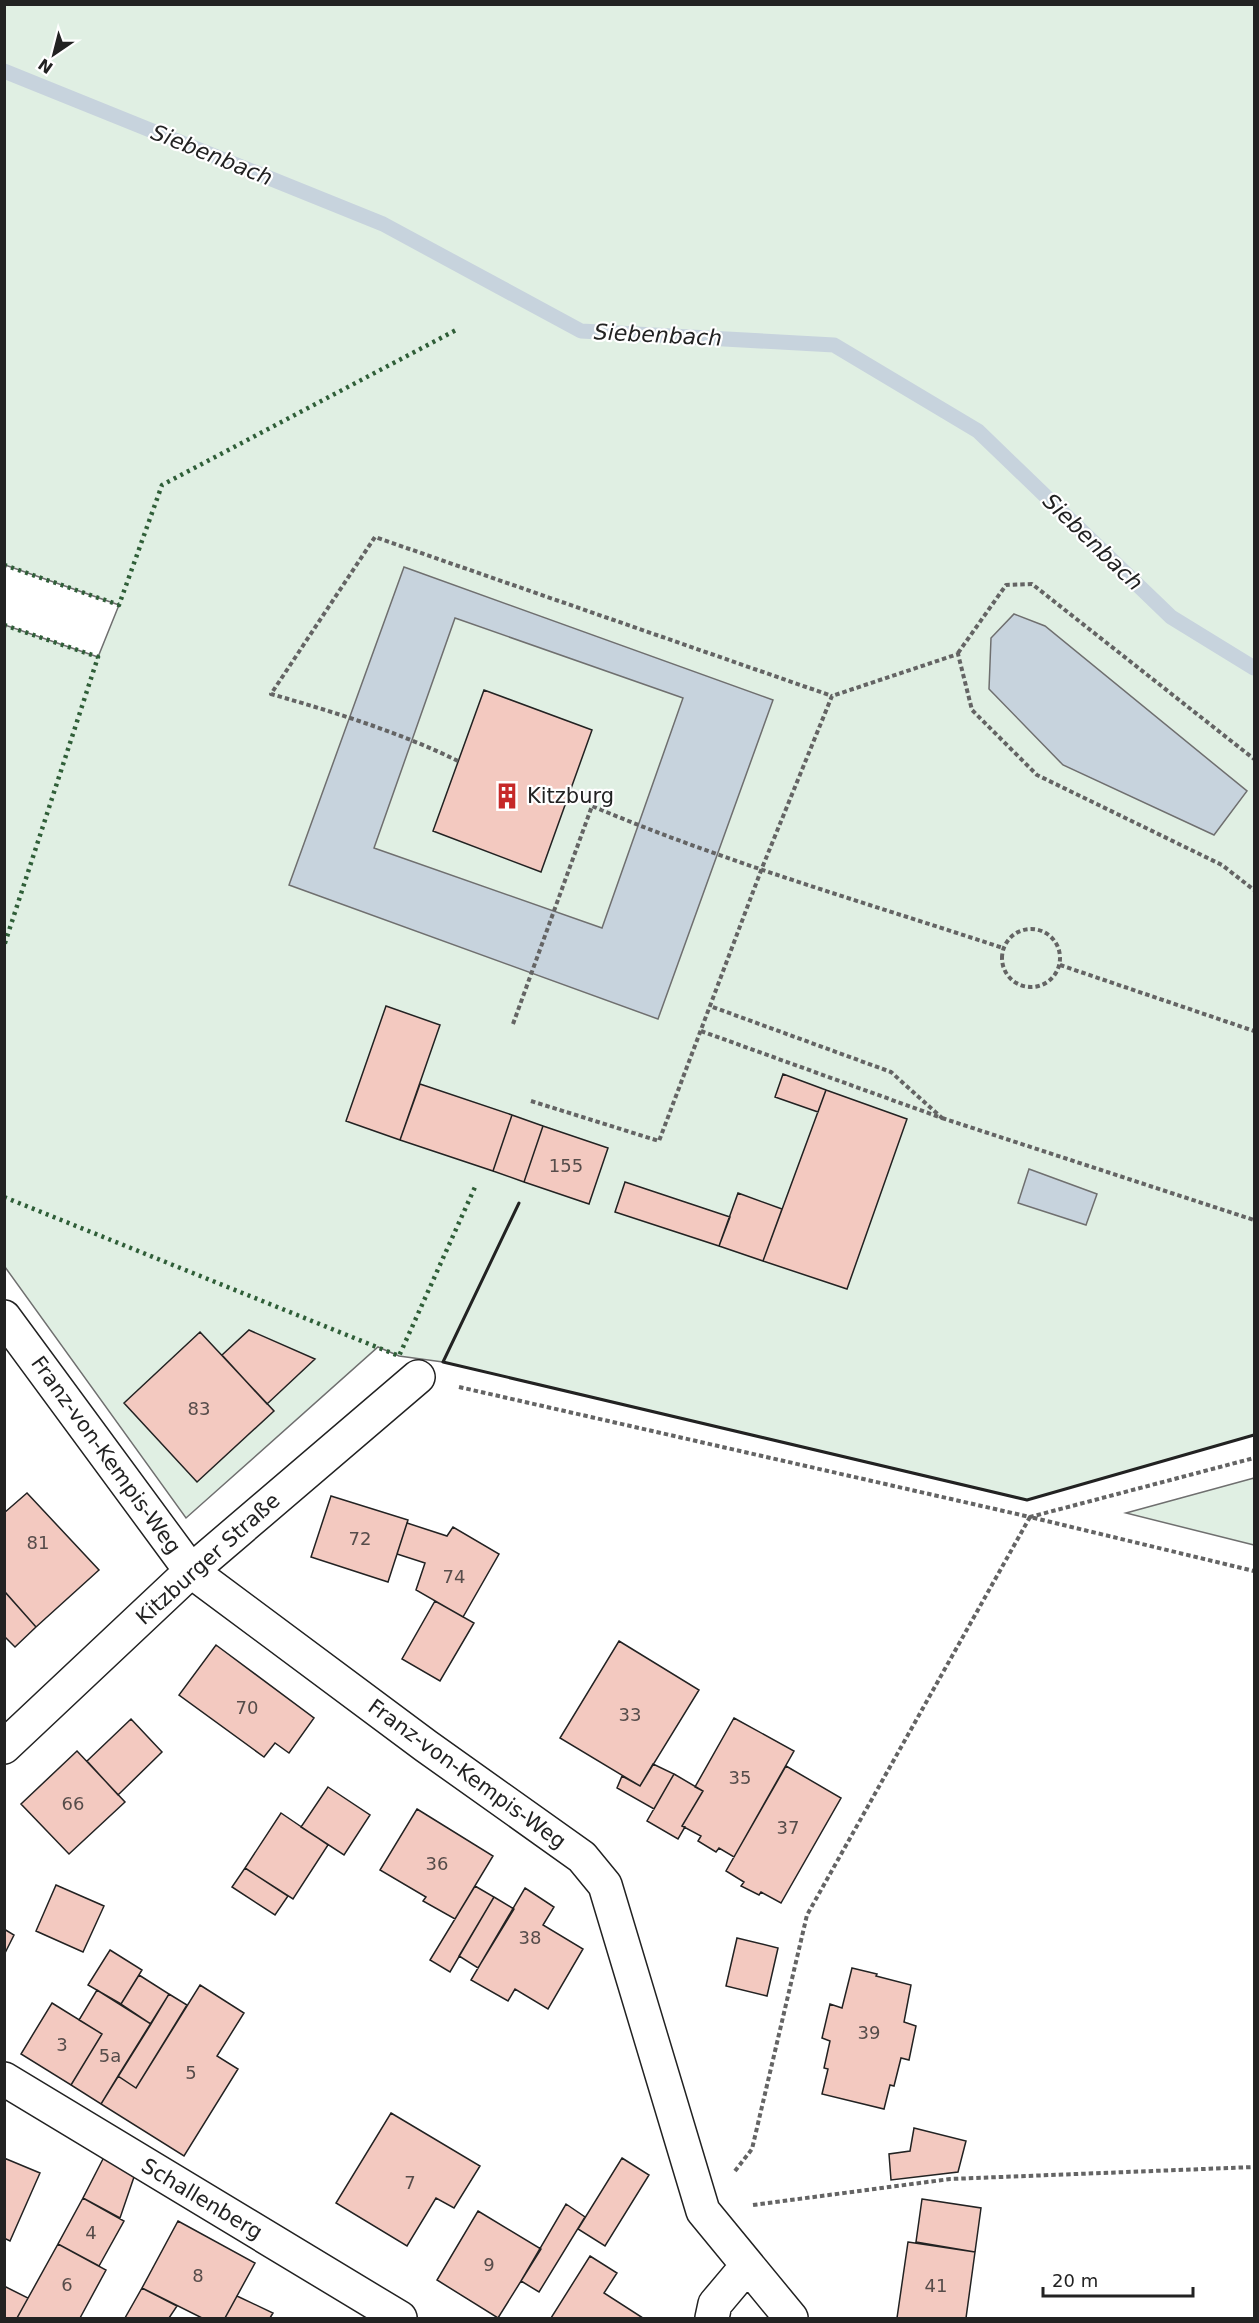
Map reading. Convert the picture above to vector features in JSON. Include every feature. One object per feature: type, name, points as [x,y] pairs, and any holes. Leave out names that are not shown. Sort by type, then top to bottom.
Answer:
[{"type":"street","name":"Franz-von-Kempis-Weg","points":[[4,1317],[192,1571],[426,1746],[582,1857],[605,1885],[703,2211],[791,2319]]},
{"type":"street","name":"Kitzburger Straße","points":[[4,1748],[192,1571],[418,1377]]},
{"type":"street","name":"Schallenberg","points":[[4,2079],[400,2319]]},
{"type":"street","points":[[712,2319],[716,2304],[747,2266]]},
{"type":"path","points":[[458,761],[434,749],[313,706],[271,694],[375,537],[832,696],[958,654],[1006,585],[1032,584],[1254,759]]},
{"type":"path","points":[[958,654],[972,710],[1036,775],[1222,865],[1254,890]]},
{"type":"path","points":[[531,1101],[659,1141],[762,868],[832,696]]},
{"type":"path","points":[[513,1024],[592,806],[738,860],[1003,948]]},
{"type":"path","points":[[1025,928],[1040,930],[1052,938],[1060,950],[1060,965],[1052,979],[1038,987],[1023,986],[1009,978],[1002,964],[1003,948],[1012,936],[1025,928]]},
{"type":"path","points":[[1060,965],[1254,1031]]},
{"type":"path","points":[[710,1006],[891,1072],[942,1118]]},
{"type":"path","points":[[700,1031],[942,1118],[1254,1220]]},
{"type":"path","points":[[418,1377],[1030,1516],[1254,1571]]},
{"type":"path","points":[[703,2211],[753,2150],[807,1915],[1030,1516],[1254,1458]]},
{"type":"path","points":[[703,2211],[950,2179],[1254,2167]]},
{"type":"green space","name":"Kitzburg","points":[[5,5],[1254,5],[1254,1435],[1027,1500],[443,1362],[399,1356],[378,1347],[186,1518],[5,1267],[5,625],[98,657],[119,605],[5,565]]},
{"type":"green space","points":[[1254,1478],[1254,1545],[1126,1513]]},
{"type":"shaded area","points":[[404,567],[773,700],[658,1019],[289,885]],"holes":[[[455,618],[683,698],[602,928],[374,848]]]},
{"type":"shaded area","points":[[1014,614],[1045,626],[1247,791],[1214,835],[1063,765],[989,689],[991,638]]},
{"type":"shaded area","points":[[1029,1169],[1097,1194],[1086,1225],[1018,1203]]},
{"type":"building","name":"Kitzburg","points":[[484,690],[592,730],[541,872],[433,831]]},
{"type":"building","points":[[386,1006],[440,1025],[400,1140],[346,1121]]},
{"type":"building","points":[[783,1074],[826,1090],[818,1112],[775,1097]]},
{"type":"building","points":[[420,1084],[512,1115],[493,1171],[400,1140]]},
{"type":"building","points":[[826,1090],[907,1119],[847,1289],[763,1261]]},
{"type":"building","points":[[512,1115],[543,1126],[524,1182],[493,1171]]},
{"type":"building","points":[[543,1126],[608,1148],[589,1204],[524,1182]]},
{"type":"building","points":[[625,1182],[730,1217],[719,1246],[615,1212]]},
{"type":"building","points":[[738,1193],[782,1209],[763,1261],[719,1246]]},
{"type":"building","points":[[249,1330],[315,1359],[267,1404],[222,1355]]},
{"type":"building","points":[[200,1332],[274,1411],[197,1482],[124,1403]]},
{"type":"building","points":[[27,1493],[99,1570],[36,1627],[4,1591],[4,1513]]},
{"type":"building","points":[[331,1496],[408,1520],[388,1582],[311,1557]]},
{"type":"building","points":[[407,1523],[447,1536],[453,1527],[499,1554],[463,1617],[416,1590],[425,1563],[397,1554]]},
{"type":"building","points":[[6,1593],[36,1627],[15,1647],[4,1636],[4,1595]]},
{"type":"building","points":[[435,1601],[474,1623],[440,1681],[402,1659]]},
{"type":"building","points":[[619,1641],[699,1690],[640,1786],[560,1738]]},
{"type":"building","points":[[216,1645],[314,1718],[289,1753],[275,1743],[264,1757],[179,1695]]},
{"type":"building","points":[[734,1718],[794,1751],[734,1857],[719,1848],[716,1852],[698,1841],[701,1836],[682,1826],[703,1791],[695,1787]]},
{"type":"building","points":[[131,1719],[162,1752],[118,1795],[87,1761]]},
{"type":"building","points":[[77,1751],[125,1802],[69,1854],[21,1804]]},
{"type":"building","points":[[653,1764],[674,1774],[654,1809],[617,1788],[622,1776],[640,1786]]},
{"type":"building","points":[[786,1766],[841,1798],[781,1903],[761,1892],[759,1895],[741,1886],[744,1882],[726,1871]]},
{"type":"building","points":[[674,1774],[703,1791],[682,1826],[685,1827],[678,1839],[647,1821]]},
{"type":"building","points":[[328,1787],[370,1815],[344,1855],[301,1827]]},
{"type":"building","points":[[417,1809],[493,1856],[455,1919],[423,1901],[426,1897],[380,1870]]},
{"type":"building","points":[[281,1813],[328,1845],[293,1899],[245,1868]]},
{"type":"building","points":[[245,1868],[288,1896],[275,1915],[232,1887]]},
{"type":"building","points":[[56,1885],[104,1906],[83,1952],[36,1931]]},
{"type":"building","points":[[475,1886],[494,1897],[450,1972],[430,1960]]},
{"type":"building","points":[[525,1888],[554,1907],[543,1925],[583,1949],[548,2009],[515,1989],[508,2001],[471,1980]]},
{"type":"building","points":[[494,1897],[514,1909],[478,1968],[459,1956]]},
{"type":"building","points":[[4,1929],[14,1935],[4,1955]]},
{"type":"building","points":[[737,1938],[778,1948],[767,1996],[726,1986]]},
{"type":"building","points":[[110,1950],[142,1970],[121,2004],[88,1985]]},
{"type":"building","points":[[852,1968],[911,1985],[904,2022],[916,2026],[909,2060],[901,2058],[894,2086],[890,2085],[884,2109],[822,2094],[828,2069],[824,2068],[830,2041],[822,2038],[830,2004],[842,2008]]},
{"type":"building","points":[[139,1975],[169,1994],[151,2024],[121,2004]]},
{"type":"building","points":[[200,1985],[244,2013],[217,2056],[238,2069],[184,2156],[101,2104],[118,2076],[136,2088]]},
{"type":"building","points":[[97,1990],[151,2024],[101,2104],[71,2085],[102,2034],[79,2020]]},
{"type":"building","points":[[169,1994],[187,2005],[136,2088],[118,2076]]},
{"type":"building","points":[[52,2003],[102,2034],[71,2085],[21,2054]]},
{"type":"building","points":[[391,2113],[480,2166],[454,2208],[436,2198],[407,2246],[336,2203]]},
{"type":"building","points":[[914,2128],[966,2141],[958,2172],[891,2180],[889,2154],[910,2151]]},
{"type":"building","points":[[104,2157],[134,2177],[120,2218],[83,2198]]},
{"type":"building","points":[[4,2158],[40,2173],[10,2241],[4,2238]]},
{"type":"building","points":[[622,2158],[649,2175],[605,2246],[578,2229]]},
{"type":"building","points":[[83,2198],[124,2221],[99,2266],[58,2244]]},
{"type":"building","points":[[922,2199],[981,2208],[975,2252],[916,2242]]},
{"type":"building","points":[[566,2204],[585,2217],[539,2292],[521,2281]]},
{"type":"building","points":[[478,2211],[541,2249],[498,2318],[437,2280]]},
{"type":"building","points":[[178,2221],[255,2263],[225,2318],[202,2318],[142,2288]]},
{"type":"building","points":[[908,2242],[975,2252],[966,2318],[897,2318]]},
{"type":"building","points":[[58,2244],[106,2270],[80,2318],[17,2318]]},
{"type":"building","points":[[590,2256],[617,2273],[604,2293],[643,2318],[551,2318]]},
{"type":"building","points":[[4,2286],[28,2298],[17,2318],[4,2318]]},
{"type":"building","points":[[142,2288],[177,2306],[169,2318],[125,2318]]},
{"type":"building","points":[[237,2296],[273,2313],[270,2318],[225,2318]]},
{"type":"waterway","name":"Siebenbach","points":[[4,71],[383,224],[581,331],[834,345],[978,431],[1171,617],[1254,668]]},
{"type":"hedge","points":[[4,565],[119,605],[162,485],[456,330]]},
{"type":"hedge","points":[[4,625],[98,657],[4,946]]},
{"type":"hedge","points":[[4,1197],[399,1356],[475,1187]]},
{"type":"wall","points":[[519,1203],[443,1362],[1027,1500],[1254,1435]]},
{"type":"place","name":"Kitzburg","points":[[507,796]]}]
